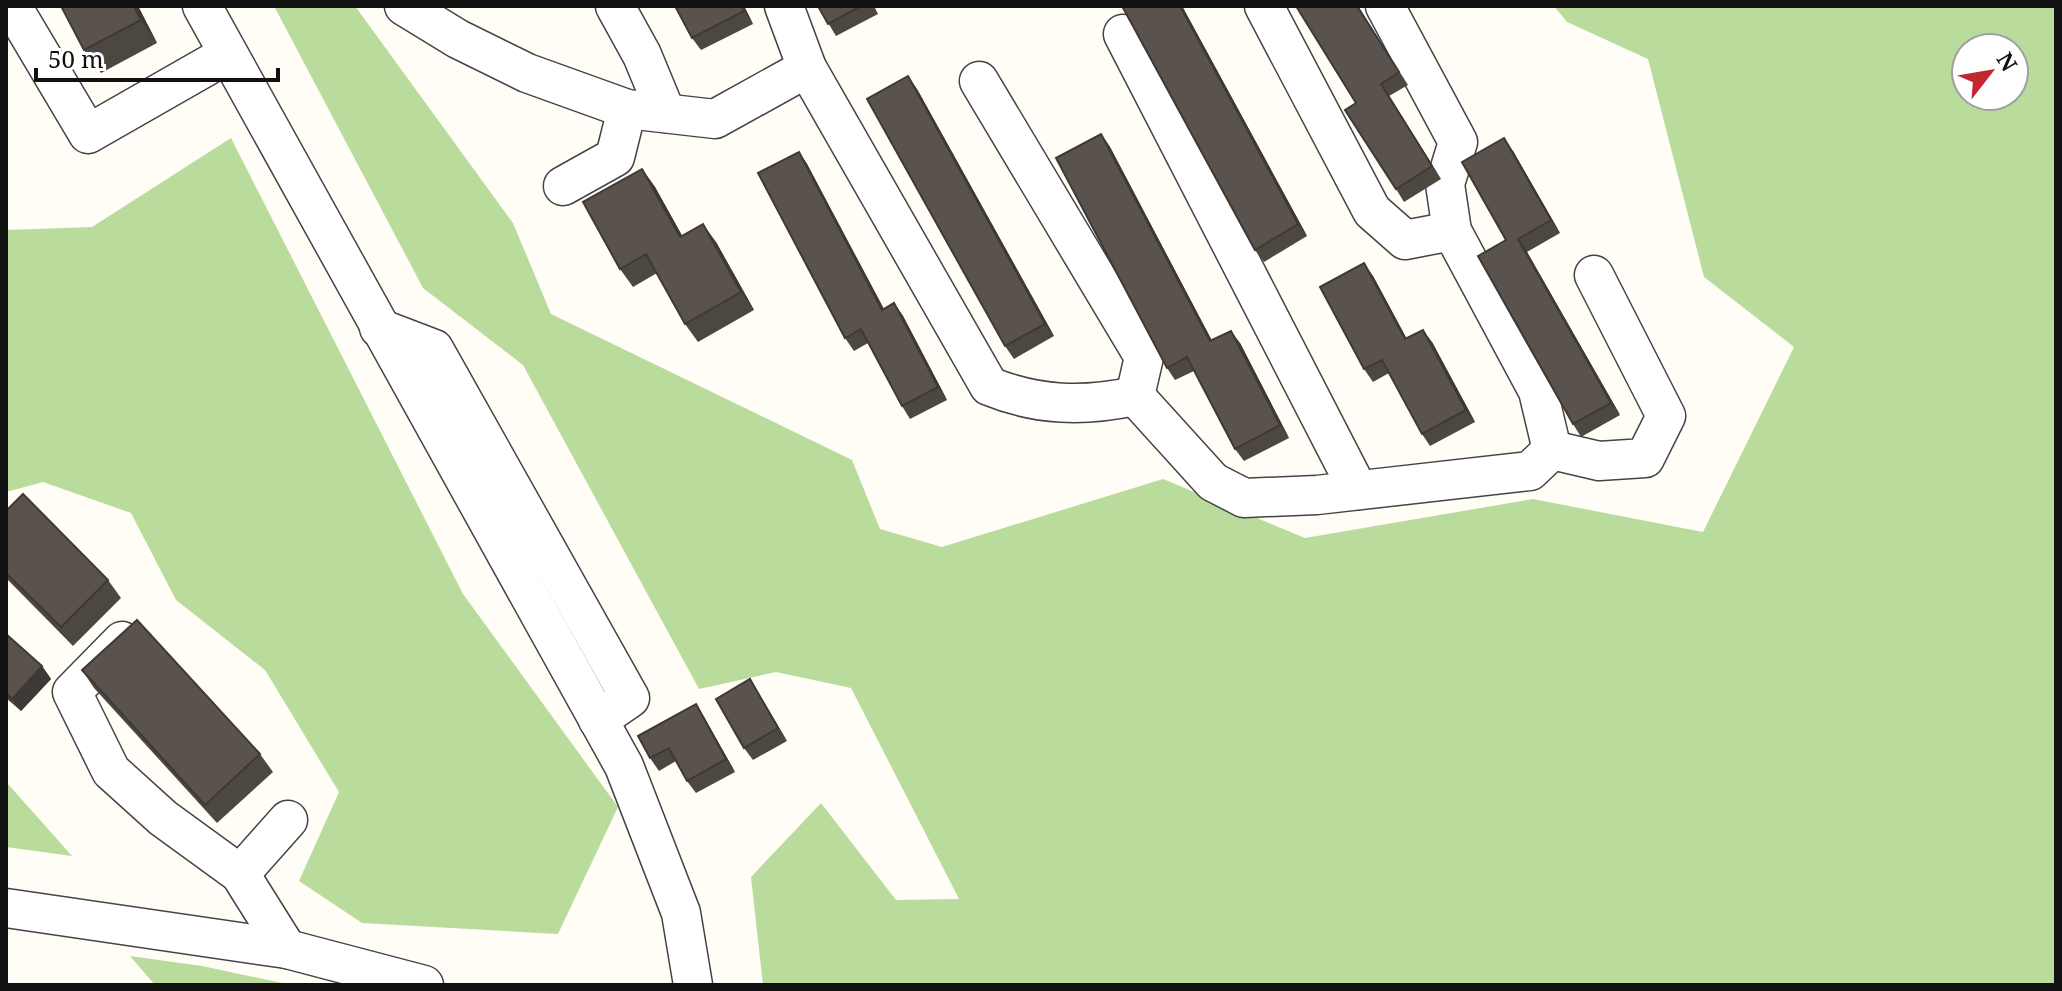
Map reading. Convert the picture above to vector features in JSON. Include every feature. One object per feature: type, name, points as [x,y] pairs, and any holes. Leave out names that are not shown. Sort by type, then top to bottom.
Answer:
[{"type":"street","points":[[12,6],[88,134],[228,54]]},
{"type":"street","points":[[202,6],[624,766],[681,913],[693,985]]},
{"type":"street","points":[[404,6],[458,39],[527,73],[627,109],[715,119],[807,68]]},
{"type":"street","points":[[615,6],[642,55],[666,113]]},
{"type":"street","points":[[784,6],[807,68],[989,386],[1023,400],[1092,405],[1135,396]]},
{"type":"street","points":[[1264,6],[1372,211],[1405,240],[1452,231]]},
{"type":"street","points":[[1385,6],[1458,142],[1445,184],[1452,231],[1538,391],[1552,450]]},
{"type":"street","points":[[1123,34],[1358,490]]},
{"type":"street","points":[[979,81],[1144,357],[1135,396]]},
{"type":"street","points":[[563,186],[615,157],[627,109]]},
{"type":"street","points":[[1552,450],[1599,461],[1645,458],[1666,416],[1594,275]]},
{"type":"street","points":[[1135,396],[1213,482],[1244,498],[1358,490],[1530,471],[1552,450]]},
{"type":"street","points":[[135,627],[72,692],[111,771],[163,818],[240,874],[287,949]]},
{"type":"street","points":[[240,874],[288,820]]},
{"type":"street","points":[[6,908],[287,949],[424,985]]},
{"type":"green space","points":[[274,6],[355,6],[513,223],[551,314],[852,460],[880,529],[942,547],[1163,479],[1305,538],[1533,499],[1703,532],[1794,347],[1704,277],[1648,59],[1567,22],[1554,6],[2056,6],[2056,985],[763,985],[751,877],[821,803],[896,900],[959,899],[851,688],[776,672],[699,689],[523,365],[423,288]]},
{"type":"green space","points":[[231,138],[463,594],[618,807],[558,934],[362,923],[299,881],[339,792],[265,670],[176,600],[131,513],[43,482],[6,492],[6,230],[92,227]]},
{"type":"green space","points":[[8,784],[72,856],[6,847]]},
{"type":"green space","points":[[130,956],[202,966],[292,985],[155,985]]},
{"type":"building","points":[[61,6],[134,6],[141,20],[84,50]]},
{"type":"building","points":[[675,6],[742,6],[744,11],[692,38]]},
{"type":"building","points":[[818,6],[861,6],[828,24]]},
{"type":"building","points":[[1122,6],[1180,6],[1298,224],[1255,250]]},
{"type":"building","points":[[1296,6],[1357,6],[1399,72],[1381,84],[1432,166],[1396,189],[1345,110],[1356,103]]},
{"type":"building","points":[[908,76],[1045,324],[1005,346],[867,99]]},
{"type":"building","points":[[1101,134],[1210,341],[1231,331],[1280,425],[1235,449],[1187,357],[1167,368],[1056,158]]},
{"type":"building","points":[[1504,138],[1551,220],[1518,239],[1611,403],[1573,424],[1478,256],[1506,240],[1462,162]]},
{"type":"building","points":[[799,152],[882,310],[894,303],[938,387],[902,406],[861,329],[845,338],[758,173]]},
{"type":"building","points":[[642,169],[680,237],[703,224],[741,292],[685,324],[646,254],[620,269],[583,202]]},
{"type":"building","points":[[1364,263],[1405,339],[1423,330],[1466,410],[1422,434],[1382,360],[1364,369],[1320,287]]},
{"type":"building","points":[[23,494],[108,580],[61,627],[6,573],[6,511]]},
{"type":"building","points":[[137,620],[260,754],[205,805],[82,670]]},
{"type":"building","points":[[6,634],[42,666],[12,699],[6,693]]},
{"type":"building","points":[[750,679],[778,728],[744,748],[716,699]]},
{"type":"building","points":[[696,704],[726,759],[687,781],[669,748],[650,758],[638,736]]}]
